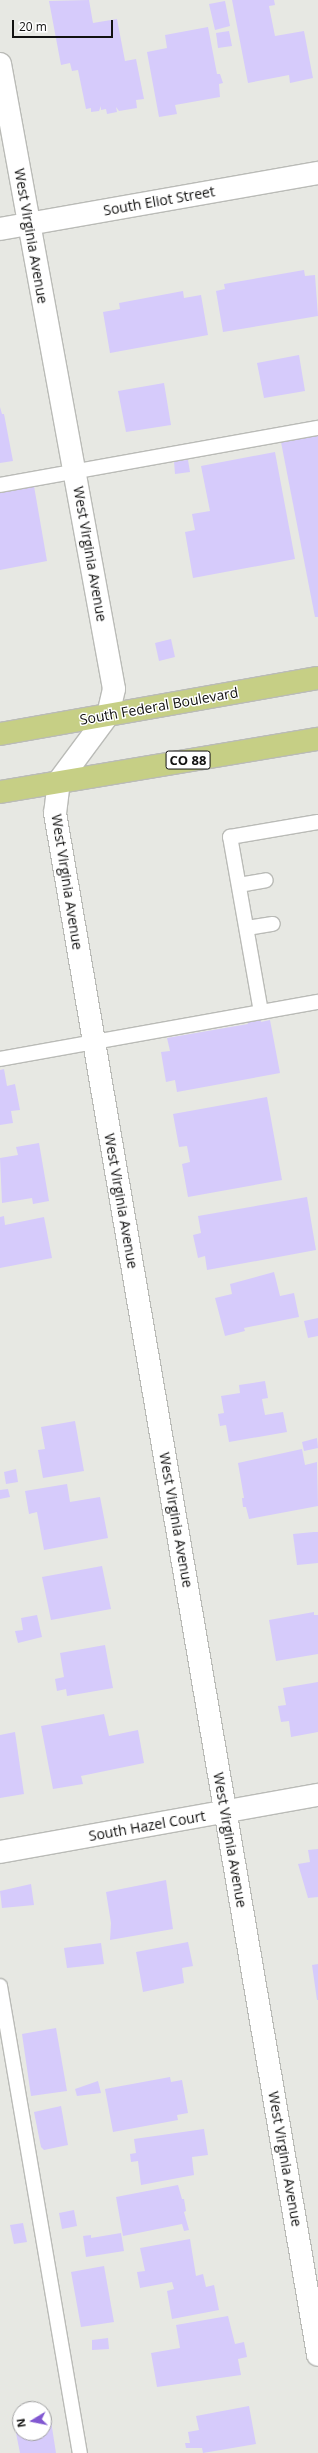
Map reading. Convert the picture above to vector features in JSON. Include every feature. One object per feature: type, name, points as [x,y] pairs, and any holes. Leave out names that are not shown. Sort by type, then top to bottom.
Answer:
[{"type":"main road","name":"South Federal Boulevard","points":[[0,734],[318,678]]},
{"type":"main road","name":"CO 88","points":[[0,792],[318,739]]},
{"type":"street","name":"West Virginia Avenue","points":[[0,64],[114,689],[108,715],[59,781],[55,813],[318,2355]]},
{"type":"street","name":"South Eliot Street","points":[[0,229],[318,173]]},
{"type":"street","name":"South Hazel Court","points":[[0,1852],[318,1795]]},
{"type":"lane","points":[[0,485],[318,428]]},
{"type":"lane","points":[[262,1012],[230,837],[318,822]]},
{"type":"lane","points":[[239,885],[266,880]]},
{"type":"lane","points":[[247,928],[273,924]]},
{"type":"lane","points":[[0,1059],[318,1002]]},
{"type":"lane","points":[[0,1986],[80,2453]]},
{"type":"building","points":[[89,0],[93,23],[117,19],[125,61],[136,59],[144,99],[136,100],[137,108],[119,111],[116,107],[117,112],[107,114],[106,109],[101,110],[101,106],[99,111],[91,112],[91,108],[86,109],[78,70],[72,71],[70,63],[61,65],[49,1]]},
{"type":"building","points":[[232,0],[274,0],[275,5],[269,6],[275,36],[304,31],[313,78],[290,83],[289,75],[248,83]]},
{"type":"building","points":[[225,1],[230,26],[215,30],[209,4]]},
{"type":"building","points":[[208,27],[217,74],[220,74],[223,83],[219,84],[220,97],[175,105],[177,114],[159,117],[147,52],[167,48],[165,35]]},
{"type":"building","points":[[229,31],[232,46],[218,48],[216,33]]},
{"type":"building","points":[[304,270],[305,276],[315,275],[318,316],[223,332],[216,291],[225,289],[224,284]]},
{"type":"building","points":[[183,291],[184,298],[201,295],[208,335],[110,353],[103,312],[120,309],[119,303]]},
{"type":"building","points":[[299,355],[305,391],[264,398],[257,363]]},
{"type":"building","points":[[164,383],[171,425],[126,432],[118,391]]},
{"type":"building","points":[[0,407],[2,414],[4,414],[13,461],[0,463]]},
{"type":"building","points":[[318,435],[318,617],[315,617],[281,442]]},
{"type":"building","points":[[275,452],[295,559],[193,578],[185,532],[195,530],[192,514],[210,511],[201,466]]},
{"type":"building","points":[[188,460],[190,472],[175,474],[174,461]]},
{"type":"building","points":[[34,486],[47,561],[0,570],[0,492]]},
{"type":"building","points":[[171,639],[175,657],[159,661],[155,643]]},
{"type":"building","points":[[260,1017],[261,1022],[270,1020],[280,1073],[177,1092],[175,1080],[166,1082],[161,1052],[170,1051],[167,1038],[248,1024],[247,1020]]},
{"type":"building","points":[[4,1069],[7,1086],[15,1084],[20,1110],[11,1111],[13,1123],[0,1125],[0,1070]]},
{"type":"building","points":[[267,1097],[282,1180],[188,1197],[182,1164],[190,1162],[187,1146],[179,1147],[173,1114]]},
{"type":"building","points":[[39,1143],[49,1201],[33,1204],[32,1198],[2,1203],[0,1158],[18,1155],[16,1147]]},
{"type":"building","points":[[307,1197],[316,1250],[207,1270],[205,1256],[198,1258],[193,1235],[201,1233],[198,1216]]},
{"type":"building","points":[[4,1216],[5,1225],[44,1217],[52,1258],[0,1268],[0,1217]]},
{"type":"building","points":[[274,1272],[280,1296],[294,1293],[299,1317],[244,1328],[245,1331],[225,1336],[215,1298],[232,1294],[230,1284]]},
{"type":"building","points":[[318,1318],[318,1336],[308,1338],[304,1321]]},
{"type":"building","points":[[265,1381],[268,1398],[262,1399],[265,1415],[283,1412],[287,1432],[229,1442],[226,1425],[220,1426],[218,1414],[224,1413],[221,1396],[240,1393],[239,1385]]},
{"type":"building","points":[[75,1421],[84,1471],[43,1478],[38,1450],[45,1449],[41,1427]]},
{"type":"building","points":[[317,1438],[318,1448],[304,1451],[302,1442]]},
{"type":"building","points":[[302,1449],[305,1465],[317,1462],[318,1506],[249,1519],[246,1507],[243,1507],[242,1498],[244,1498],[238,1463]]},
{"type":"building","points":[[16,1469],[18,1482],[6,1484],[4,1472]]},
{"type":"building","points":[[67,1484],[70,1502],[100,1497],[108,1538],[44,1550],[37,1512],[29,1514],[25,1491]]},
{"type":"building","points":[[8,1489],[10,1497],[0,1499],[0,1490]]},
{"type":"building","points":[[318,1532],[318,1563],[297,1565],[293,1534]]},
{"type":"building","points":[[102,1566],[111,1609],[51,1620],[42,1577]]},
{"type":"building","points":[[314,1612],[314,1615],[318,1615],[318,1654],[276,1661],[269,1620]]},
{"type":"building","points":[[37,1615],[42,1637],[18,1643],[15,1631],[23,1630],[21,1618]]},
{"type":"building","points":[[105,1645],[113,1688],[67,1696],[66,1689],[57,1691],[55,1679],[64,1677],[60,1653]]},
{"type":"building","points":[[318,1682],[318,1732],[291,1737],[289,1721],[281,1722],[278,1706],[286,1705],[283,1688]]},
{"type":"building","points":[[104,1714],[109,1736],[138,1730],[144,1763],[81,1776],[83,1784],[53,1789],[41,1726]]},
{"type":"building","points":[[15,1732],[24,1794],[0,1798],[0,1735]]},
{"type":"building","points":[[318,1849],[318,1897],[308,1898],[298,1864],[310,1862],[308,1850]]},
{"type":"building","points":[[166,1880],[173,1929],[110,1940],[111,1923],[106,1892]]},
{"type":"building","points":[[31,1884],[34,1905],[2,1908],[0,1891]]},
{"type":"building","points":[[188,1942],[193,1966],[182,1968],[184,1983],[143,1992],[136,1952]]},
{"type":"building","points":[[101,1943],[104,1964],[67,1968],[64,1948]]},
{"type":"building","points":[[318,1964],[318,2000],[317,2000],[312,1965]]},
{"type":"building","points":[[56,2028],[67,2091],[31,2096],[22,2034]]},
{"type":"building","points":[[170,2077],[171,2082],[182,2080],[188,2113],[177,2115],[178,2120],[113,2132],[105,2089]]},
{"type":"building","points":[[98,2081],[101,2093],[77,2096],[75,2089]]},
{"type":"building","points":[[61,2106],[68,2145],[44,2150],[41,2147],[34,2112]]},
{"type":"building","points":[[204,2129],[208,2155],[192,2157],[194,2175],[141,2185],[138,2161],[131,2162],[130,2154],[136,2153],[134,2139]]},
{"type":"building","points":[[178,2185],[182,2199],[184,2199],[186,2211],[184,2212],[189,2230],[184,2231],[182,2224],[123,2236],[116,2197]]},
{"type":"building","points":[[74,2210],[77,2226],[62,2229],[59,2213]]},
{"type":"building","points":[[23,2223],[27,2242],[14,2244],[10,2225]]},
{"type":"building","points":[[121,2233],[124,2251],[86,2257],[83,2236],[91,2235],[91,2238]]},
{"type":"building","points":[[190,2239],[196,2276],[203,2274],[206,2287],[214,2285],[219,2310],[172,2319],[167,2291],[174,2289],[172,2282],[140,2288],[137,2272],[145,2271],[140,2248]]},
{"type":"building","points":[[104,2266],[114,2322],[81,2327],[71,2272]]},
{"type":"building","points":[[228,2316],[235,2344],[244,2342],[247,2357],[238,2359],[241,2375],[157,2387],[151,2353],[180,2348],[176,2325]]},
{"type":"building","points":[[108,2338],[109,2349],[92,2350],[92,2340]]},
{"type":"building","points":[[249,2406],[256,2444],[203,2453],[202,2448],[186,2448],[185,2443],[190,2443],[188,2432],[199,2430],[196,2416]]},
{"type":"building","points":[[52,2427],[56,2453],[20,2453],[18,2441],[52,2441]]}]
